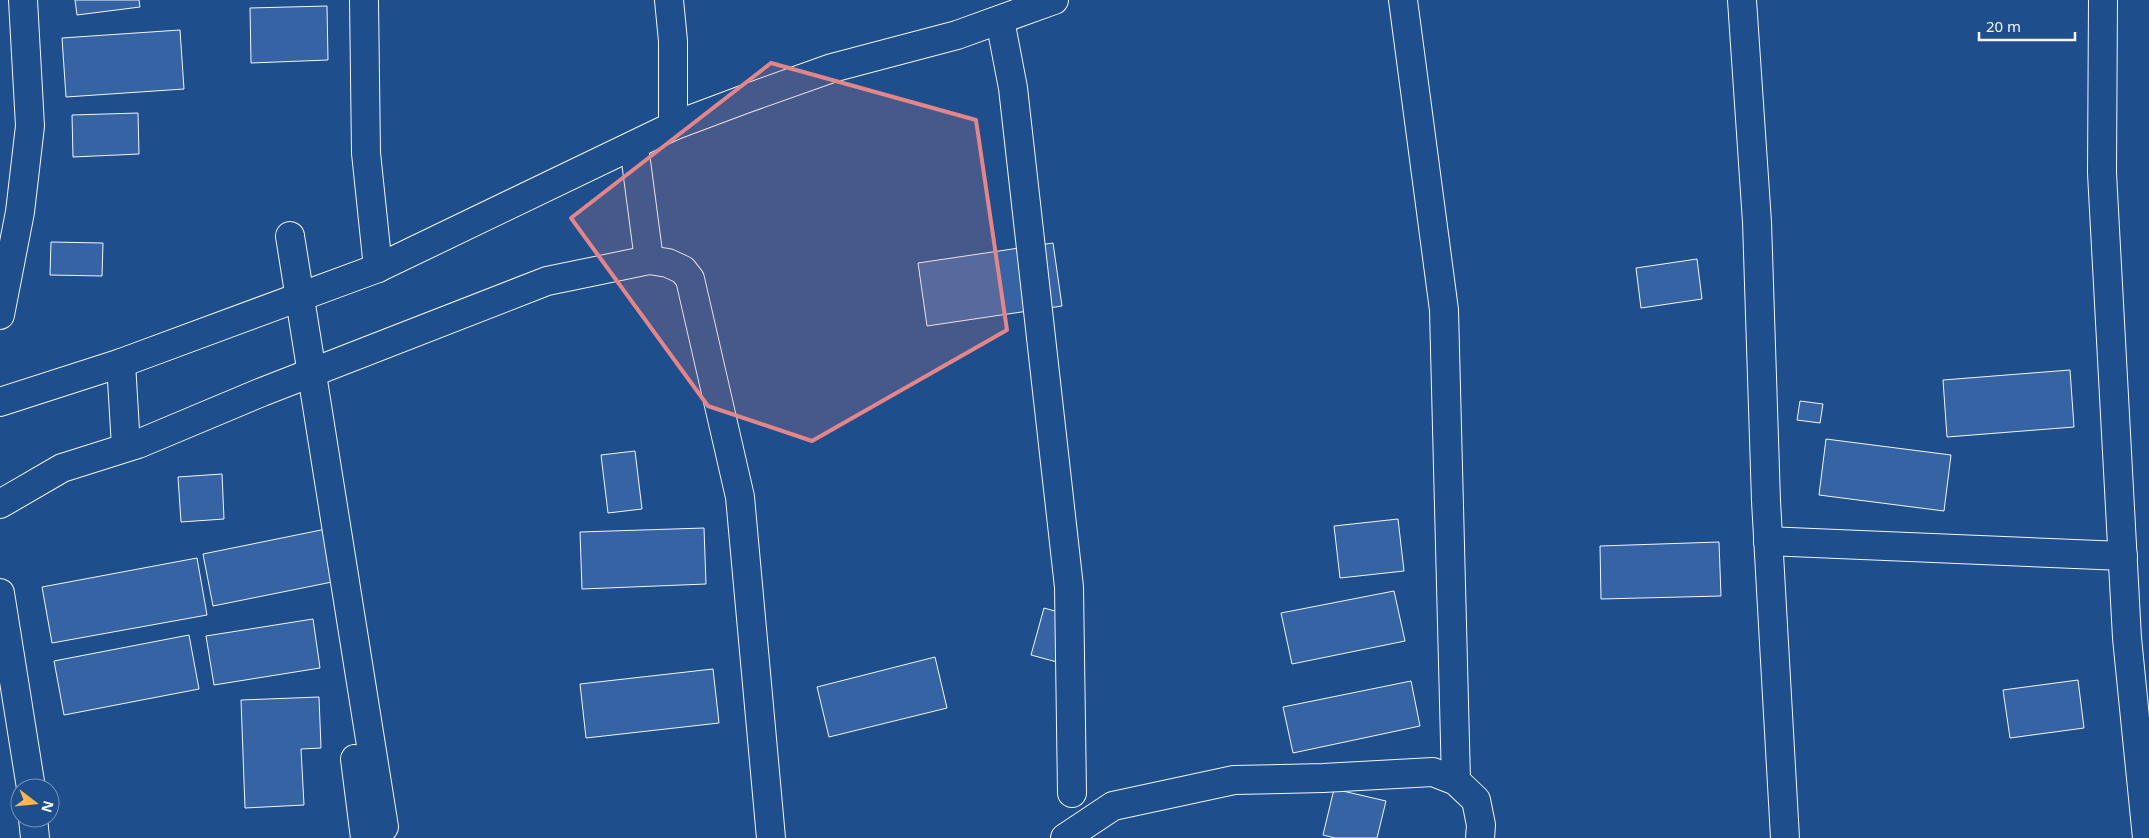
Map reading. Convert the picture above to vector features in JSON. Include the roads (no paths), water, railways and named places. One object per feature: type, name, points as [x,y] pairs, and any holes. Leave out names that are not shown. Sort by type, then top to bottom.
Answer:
[{"type":"street","points":[[0,315],[20,212],[30,126],[23,0]]},
{"type":"street","points":[[364,0],[366,152],[378,268]]},
{"type":"street","points":[[669,0],[672,41],[673,126]]},
{"type":"street","points":[[0,402],[121,362],[378,268],[673,126],[832,68],[957,35],[1054,0]]},
{"type":"street","points":[[1403,0],[1444,310],[1456,781]]},
{"type":"street","points":[[1742,0],[1757,222],[1768,541],[1785,838]]},
{"type":"street","points":[[2103,0],[2102,173],[2122,556],[2138,638],[2147,838]]},
{"type":"street","points":[[1000,20],[1012,88],[1069,587],[1072,793]]},
{"type":"street","points":[[634,146],[649,260]]},
{"type":"street","points":[[312,373],[290,236],[374,832]]},
{"type":"street","points":[[0,504],[62,468],[126,447],[547,281],[649,260],[668,263],[683,270],[690,279],[740,497],[771,838]]},
{"type":"street","points":[[294,298],[312,373]]},
{"type":"street","points":[[121,362],[126,447]]},
{"type":"street","points":[[1768,541],[2122,556]]},
{"type":"street","points":[[0,593],[29,778]]},
{"type":"street","points":[[1065,838],[1113,806],[1234,780],[1323,778],[1433,772],[1456,781],[1476,800],[1481,825],[1480,838]]}]
